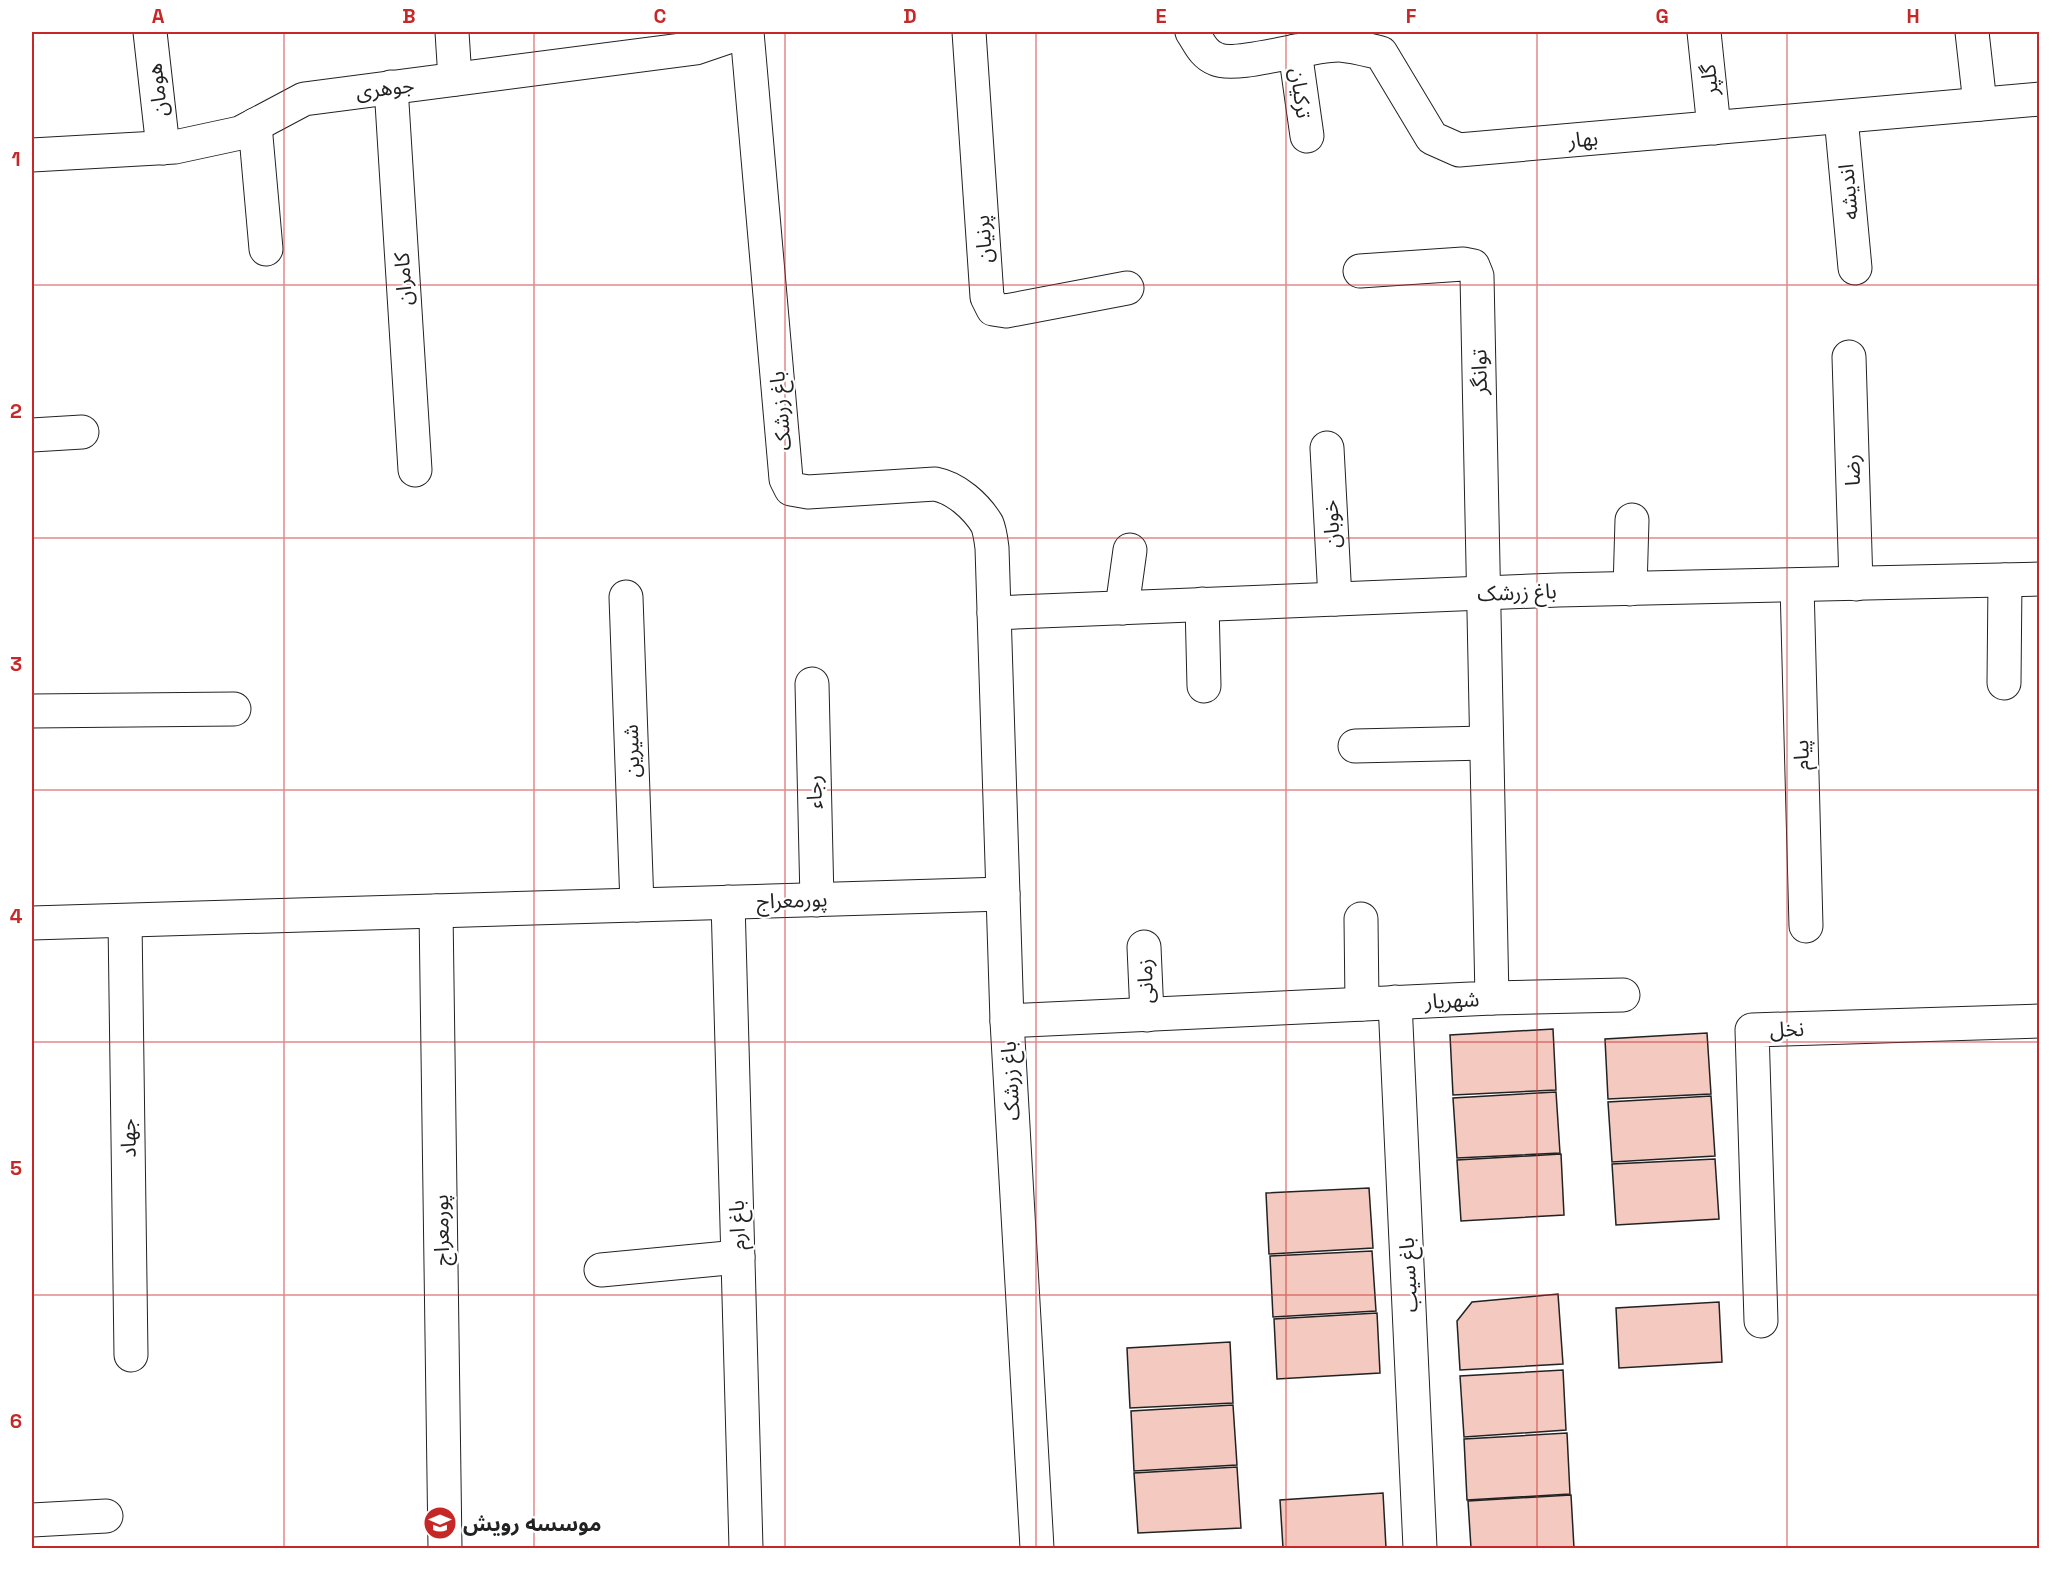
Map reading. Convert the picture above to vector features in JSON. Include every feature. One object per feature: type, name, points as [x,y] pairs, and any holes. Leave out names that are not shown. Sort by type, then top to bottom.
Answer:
[{"type":"street","name":"هومان","points":[[150,32],[164,148]]},
{"type":"street","points":[[452,32],[455,79]]},
{"type":"street","name":"جوهری","points":[[32,155],[175,147],[240,133],[304,99],[455,79],[654,43],[696,48],[745,32]]},
{"type":"street","name":"باغ زرشک","points":[[745,32],[786,479],[791,489],[808,492],[935,484],[948,486],[973,507],[988,526],[992,548],[1007,1022],[1037,1548]]},
{"type":"street","name":"پرنیان","points":[[969,32],[987,297],[993,309],[1006,311],[1127,288]]},
{"type":"street","name":"بهار","points":[[1192,32],[1205,52],[1217,60],[1230,62],[1340,45],[1381,42],[1432,138],[1459,150],[2040,99]]},
{"type":"street","name":"گلپر","points":[[1704,32],[1714,128]]},
{"type":"street","points":[[1972,32],[1980,104]]},
{"type":"street","name":"ترکیان","points":[[1295,51],[1307,136]]},
{"type":"street","name":"کامران","points":[[391,87],[415,470]]},
{"type":"street","name":"اندیشه","points":[[1841,117],[1855,268]]},
{"type":"street","points":[[255,125],[266,249]]},
{"type":"street","name":"توانگر","points":[[1360,271],[1463,264],[1473,266],[1477,276],[1483,593]]},
{"type":"street","name":"رضا","points":[[1849,357],[1856,584]]},
{"type":"street","points":[[32,435],[82,432]]},
{"type":"street","name":"خوبان","points":[[1327,448],[1335,599]]},
{"type":"street","points":[[1630,589],[1632,520]]},
{"type":"street","points":[[1122,608],[1130,550]]},
{"type":"street","name":"باغ زرشک","points":[[994,613],[1483,593],[2040,579]]},
{"type":"street","points":[[2004,683],[2005,580]]},
{"type":"street","name":"پیام","points":[[1797,585],[1806,926]]},
{"type":"street","name":"شهریار","points":[[1007,1022],[1492,998],[1483,593]]},
{"type":"street","name":"شیرین","points":[[626,597],[637,905]]},
{"type":"street","points":[[1202,604],[1204,686]]},
{"type":"street","name":"رجاء","points":[[812,684],[817,900]]},
{"type":"street","points":[[32,711],[234,709]]},
{"type":"street","points":[[1355,746],[1486,743]]},
{"type":"street","name":"پورمعراج","points":[[32,923],[1003,894]]},
{"type":"street","name":"باغ ارم","points":[[728,902],[746,1548]]},
{"type":"street","name":"پورمعراج","points":[[436,911],[446,1548]]},
{"type":"street","points":[[1360,919],[1362,1004]]},
{"type":"street","name":"جهاد","points":[[125,921],[131,1355]]},
{"type":"street","name":"زمانی","points":[[1144,946],[1147,1015]]},
{"type":"street","points":[[1492,998],[1623,995]]},
{"type":"street","name":"باغ سیب","points":[[1395,1002],[1420,1548]]},
{"type":"street","name":"نخل","points":[[1761,1321],[1752,1030],[2040,1021]]},
{"type":"street","points":[[601,1270],[738,1257]]},
{"type":"street","points":[[32,1520],[106,1516]]},
{"type":"building","points":[[1553,1029],[1556,1090],[1453,1095],[1450,1035]]},
{"type":"building","points":[[1707,1033],[1711,1094],[1608,1099],[1605,1039]]},
{"type":"building","points":[[1556,1092],[1560,1153],[1457,1158],[1453,1098]]},
{"type":"building","points":[[1711,1096],[1715,1156],[1612,1162],[1608,1102]]},
{"type":"building","points":[[1561,1154],[1564,1215],[1461,1221],[1457,1160]]},
{"type":"building","points":[[1715,1159],[1719,1219],[1616,1225],[1612,1164]]},
{"type":"building","points":[[1369,1188],[1373,1248],[1269,1254],[1266,1193]]},
{"type":"building","points":[[1372,1251],[1376,1311],[1273,1317],[1270,1256]]},
{"type":"building","points":[[1558,1294],[1563,1364],[1460,1370],[1457,1321],[1472,1302]]},
{"type":"building","points":[[1719,1302],[1722,1362],[1619,1368],[1616,1308]]},
{"type":"building","points":[[1377,1313],[1380,1373],[1277,1379],[1274,1319]]},
{"type":"building","points":[[1230,1342],[1233,1403],[1130,1408],[1127,1348]]},
{"type":"building","points":[[1563,1370],[1566,1430],[1464,1437],[1460,1376]]},
{"type":"building","points":[[1233,1405],[1237,1465],[1134,1471],[1131,1411]]},
{"type":"building","points":[[1567,1433],[1570,1494],[1467,1500],[1464,1439]]},
{"type":"building","points":[[1237,1467],[1241,1528],[1138,1533],[1134,1473]]},
{"type":"building","points":[[1383,1493],[1386,1548],[1283,1548],[1280,1500]]},
{"type":"building","points":[[1571,1495],[1574,1548],[1471,1548],[1468,1501]]},
{"type":"place","name":"موسسه رویش","points":[[440,1523]]}]
